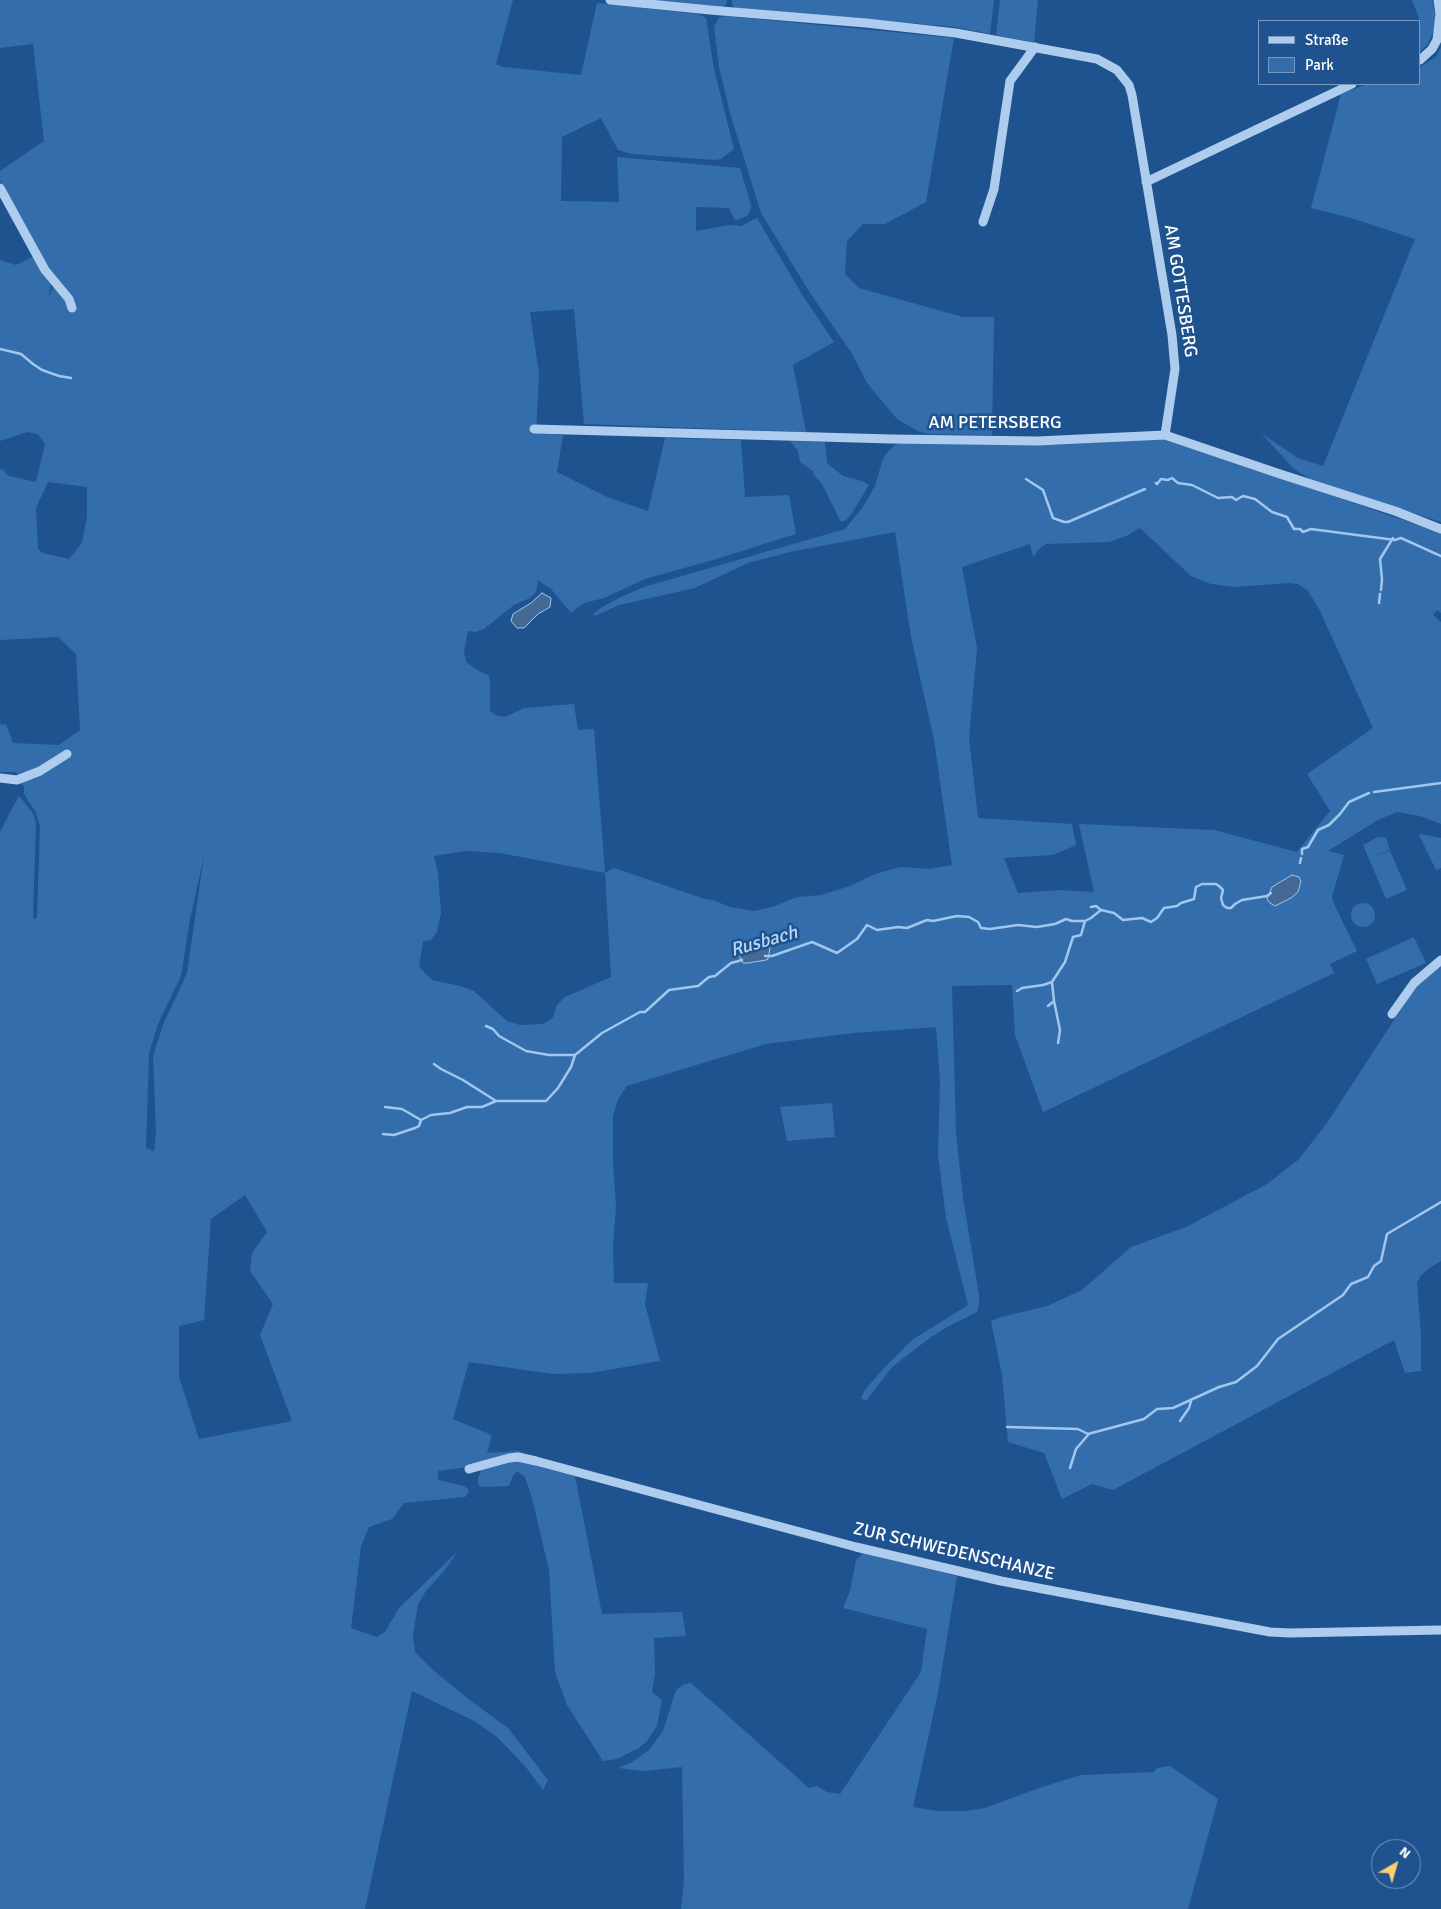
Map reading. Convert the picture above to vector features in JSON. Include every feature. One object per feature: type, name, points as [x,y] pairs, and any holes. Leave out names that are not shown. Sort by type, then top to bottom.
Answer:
[{"type":"street","name":"AM GOTTESBERG","points":[[610,0],[956,33],[1097,59],[1109,64],[1124,76],[1132,95],[1174,352],[1175,369],[1165,434]]},
{"type":"street","points":[[1421,59],[1432,49],[1437,40],[1440,14],[1438,0]]},
{"type":"street","points":[[983,222],[994,188],[1010,81],[1035,47]]},
{"type":"street","points":[[1146,182],[1220,145],[1350,85]]},
{"type":"street","points":[[0,188],[45,270],[69,299],[72,308]]},
{"type":"street","name":"AM PETERSBERG","points":[[534,429],[1038,441],[1165,434],[1395,511],[1441,529]]},
{"type":"street","points":[[0,778],[17,780],[40,770],[67,754]]},
{"type":"street","points":[[1392,1014],[1414,983],[1441,960]]},
{"type":"street","name":"ZUR SCHWEDENSCHANZE","points":[[469,1469],[518,1457],[865,1550],[1001,1581],[1270,1632],[1441,1630]]},
{"type":"green space","points":[[0,0],[513,0],[496,64],[503,67],[581,75],[597,3],[698,14],[706,18],[714,69],[734,149],[721,159],[715,160],[632,154],[618,150],[601,118],[562,137],[561,201],[619,202],[617,157],[740,168],[751,205],[748,215],[735,220],[729,208],[696,207],[696,231],[729,225],[741,226],[757,218],[803,296],[834,342],[793,365],[806,432],[584,424],[574,309],[530,312],[539,374],[536,433],[563,435],[557,472],[607,497],[648,511],[665,438],[741,440],[745,497],[789,495],[796,534],[645,579],[604,598],[584,603],[571,613],[551,589],[538,580],[536,592],[530,598],[514,605],[484,629],[476,632],[468,631],[464,651],[466,662],[488,675],[490,680],[490,711],[495,715],[505,717],[524,708],[574,704],[578,730],[594,729],[605,873],[614,868],[730,907],[754,911],[772,907],[797,897],[821,895],[850,886],[875,874],[900,867],[928,869],[952,865],[934,740],[911,637],[895,532],[790,552],[748,563],[695,588],[619,605],[597,615],[592,615],[621,597],[644,587],[845,529],[863,507],[875,486],[886,454],[899,443],[1056,445],[1158,439],[1170,440],[1441,533],[1441,613],[1437,610],[1433,615],[1441,622],[1441,824],[1420,816],[1397,812],[1378,820],[1328,851],[1344,855],[1332,897],[1357,951],[1330,964],[1334,973],[1043,1112],[1015,1035],[1012,985],[952,986],[956,1133],[963,1198],[979,1304],[977,1312],[931,1337],[892,1367],[866,1401],[861,1398],[865,1390],[912,1340],[968,1305],[946,1218],[938,1155],[940,1081],[936,1027],[854,1033],[766,1044],[627,1086],[618,1099],[613,1116],[613,1163],[616,1206],[613,1245],[614,1283],[648,1283],[645,1304],[660,1361],[590,1373],[553,1374],[469,1362],[453,1419],[492,1435],[487,1453],[518,1451],[543,1460],[541,1467],[575,1476],[602,1614],[682,1612],[686,1636],[654,1638],[655,1674],[652,1692],[662,1700],[657,1726],[647,1741],[639,1748],[617,1759],[603,1761],[567,1705],[555,1672],[549,1570],[532,1498],[525,1477],[517,1471],[509,1486],[481,1487],[478,1484],[478,1478],[481,1470],[468,1467],[438,1471],[438,1480],[464,1486],[468,1489],[465,1497],[404,1503],[392,1519],[369,1527],[361,1546],[351,1628],[377,1637],[385,1632],[399,1608],[458,1551],[418,1604],[413,1636],[415,1652],[434,1671],[508,1728],[548,1780],[543,1790],[525,1766],[497,1737],[476,1722],[412,1691],[365,1909],[0,1909],[0,832],[18,797],[20,797],[33,813],[36,823],[33,919],[37,918],[40,825],[35,811],[24,794],[24,787],[16,772],[0,772],[0,721],[1,725],[6,724],[13,743],[59,745],[80,730],[76,654],[58,637],[0,640],[0,469],[9,476],[36,482],[45,444],[38,434],[27,432],[0,441],[0,260],[16,265],[34,256],[51,285],[48,299],[56,281],[0,180],[0,171],[44,141],[33,44],[0,48]],"holes":[[[48,482],[87,487],[87,516],[82,543],[69,559],[43,553],[38,549],[36,508]],[[1140,528],[1191,576],[1211,584],[1235,587],[1289,583],[1298,584],[1308,591],[1320,611],[1373,728],[1307,774],[1330,811],[1297,852],[1214,830],[1079,824],[1094,892],[1060,890],[1018,893],[1004,858],[1053,855],[1076,845],[1072,824],[978,818],[969,738],[977,648],[962,567],[1030,544],[1033,557],[1046,544],[1109,542],[1126,536]],[[465,851],[500,853],[605,873],[611,977],[565,997],[557,1005],[553,1018],[543,1024],[520,1025],[507,1021],[474,991],[432,980],[419,967],[423,941],[431,940],[437,932],[441,913],[438,873],[434,856]],[[204,856],[187,973],[163,1025],[153,1056],[156,1133],[154,1151],[146,1148],[149,1053],[158,1024],[181,976],[190,919]],[[245,1195],[267,1232],[252,1253],[250,1271],[273,1304],[260,1335],[292,1421],[199,1439],[179,1377],[179,1326],[204,1320],[211,1219]]]},
{"type":"green space","points":[[655,0],[727,0],[723,7]]},
{"type":"green space","points":[[732,0],[994,0],[990,34],[956,27],[736,9],[732,5]]},
{"type":"green space","points":[[1000,0],[1038,0],[1034,43],[996,35]]},
{"type":"green space","points":[[1412,0],[1432,0],[1436,18],[1433,32],[1428,44],[1421,51],[1421,20]]},
{"type":"green space","points":[[725,16],[954,38],[926,202],[885,224],[863,224],[847,241],[845,274],[859,288],[963,317],[994,317],[992,435],[927,434],[918,431],[897,419],[867,383],[853,355],[810,293],[761,213],[730,113],[719,67],[714,27],[719,18]]},
{"type":"green space","points":[[1441,47],[1441,522],[1310,479],[1294,469],[1261,433],[1298,458],[1323,466],[1415,239],[1351,218],[1311,208],[1341,94],[1364,85],[1421,85],[1421,66],[1436,57]]},
{"type":"green space","points":[[790,441],[825,442],[827,463],[843,476],[869,485],[846,520],[841,522],[822,484],[813,474],[814,472],[800,462],[798,451]]},
{"type":"green space","points":[[1420,834],[1441,838],[1441,868],[1436,870]]},
{"type":"green space","points":[[1378,837],[1386,838],[1390,850],[1374,856],[1390,851],[1407,890],[1386,899],[1363,845]]},
{"type":"green space","points":[[1363,903],[1372,906],[1375,915],[1372,924],[1363,927],[1354,924],[1351,915],[1354,906]]},
{"type":"green space","points":[[1414,937],[1426,963],[1377,984],[1366,959]]},
{"type":"green space","points":[[1441,965],[1441,1261],[1421,1275],[1417,1283],[1421,1335],[1421,1371],[1405,1373],[1394,1340],[1113,1490],[1092,1484],[1062,1499],[1044,1453],[1008,1442],[1002,1375],[991,1321],[1047,1306],[1082,1290],[1131,1247],[1186,1227],[1267,1184],[1298,1160],[1327,1123],[1416,986]]},
{"type":"green space","points":[[832,1103],[835,1137],[787,1141],[780,1107]]},
{"type":"green space","points":[[863,1553],[957,1576],[938,1693],[913,1807],[938,1811],[965,1811],[985,1808],[1081,1775],[1154,1772],[1157,1768],[1170,1766],[1218,1799],[1188,1909],[681,1909],[684,1880],[682,1767],[643,1771],[618,1768],[632,1762],[649,1750],[663,1731],[676,1690],[683,1685],[691,1683],[809,1788],[817,1786],[827,1792],[840,1794],[921,1672],[927,1629],[843,1608],[850,1591],[856,1560]]},
{"type":"shaded area","points":[[542,593],[551,598],[550,607],[538,614],[524,628],[517,628],[511,621],[513,614],[531,603]]},
{"type":"shaded area","points":[[1292,875],[1299,877],[1301,881],[1298,892],[1275,906],[1270,903],[1267,899],[1272,887]]},
{"type":"shaded area","points":[[765,945],[770,948],[768,959],[743,963],[739,954],[742,950]]},
{"type":"waterway","points":[[0,349],[21,354],[42,370],[71,378]]},
{"type":"waterway","points":[[1156,483],[1161,479],[1168,480],[1172,478],[1178,483],[1192,485],[1218,498],[1232,497],[1236,500],[1243,496],[1255,499],[1272,512],[1287,517],[1294,529],[1300,529],[1303,532],[1311,529],[1395,540],[1401,538],[1441,556]]},
{"type":"waterway","points":[[1026,479],[1043,490],[1053,518],[1064,522],[1068,522],[1145,489]]},
{"type":"waterway","points":[[1381,590],[1380,559],[1393,538]]},
{"type":"waterway","points":[[1379,603],[1380,594]]},
{"type":"waterway","name":"Rusbach","points":[[1374,792],[1441,783]]},
{"type":"waterway","name":"Rusbach","points":[[1302,854],[1302,849],[1308,847],[1318,830],[1329,825],[1349,802],[1369,793]]},
{"type":"waterway","name":"Rusbach","points":[[1300,863],[1301,858]]},
{"type":"waterway","name":"Rusbach","points":[[765,956],[772,956],[812,942],[837,953],[857,939],[867,925],[877,930],[898,927],[907,928],[927,920],[933,921],[957,916],[969,917],[978,922],[981,928],[990,929],[1018,925],[1037,927],[1055,924],[1066,919],[1085,921],[1101,910],[1114,913],[1123,920],[1142,918],[1151,922],[1157,918],[1164,908],[1177,906],[1194,899],[1196,887],[1202,884],[1216,884],[1219,886],[1223,890],[1221,898],[1223,905],[1227,908],[1231,908],[1242,900],[1267,896],[1271,893]]},
{"type":"waterway","name":"Rusbach","points":[[1091,907],[1096,906],[1101,910]]},
{"type":"waterway","name":"Rusbach","points":[[1058,1043],[1060,1030],[1052,982],[1065,962],[1073,937],[1081,935],[1085,921]]},
{"type":"waterway","name":"Rusbach","points":[[383,1134],[394,1135],[415,1128],[419,1126],[421,1120],[431,1115],[450,1113],[467,1107],[482,1107],[496,1101],[546,1101],[558,1088],[571,1067],[575,1055],[602,1033],[640,1012],[645,1012],[669,990],[698,986],[709,977],[715,976],[731,963],[742,960]]},
{"type":"waterway","name":"Rusbach","points":[[1017,991],[1022,988],[1052,982]]},
{"type":"waterway","name":"Rusbach","points":[[1048,1006],[1054,1001]]},
{"type":"waterway","name":"Rusbach","points":[[486,1026],[493,1029],[499,1036],[526,1051],[549,1055],[575,1055]]},
{"type":"waterway","name":"Rusbach","points":[[434,1064],[496,1101]]},
{"type":"waterway","name":"Rusbach","points":[[385,1107],[402,1109],[421,1120]]},
{"type":"waterway","points":[[1007,1427],[1078,1429],[1088,1434],[1144,1419],[1157,1409],[1173,1408],[1219,1387],[1236,1382],[1257,1366],[1278,1339],[1343,1295],[1351,1284],[1368,1277],[1374,1266],[1381,1261],[1387,1234],[1441,1202]]},
{"type":"waterway","points":[[1180,1421],[1189,1408],[1191,1401]]},
{"type":"waterway","points":[[1070,1468],[1076,1449],[1088,1435]]}]
